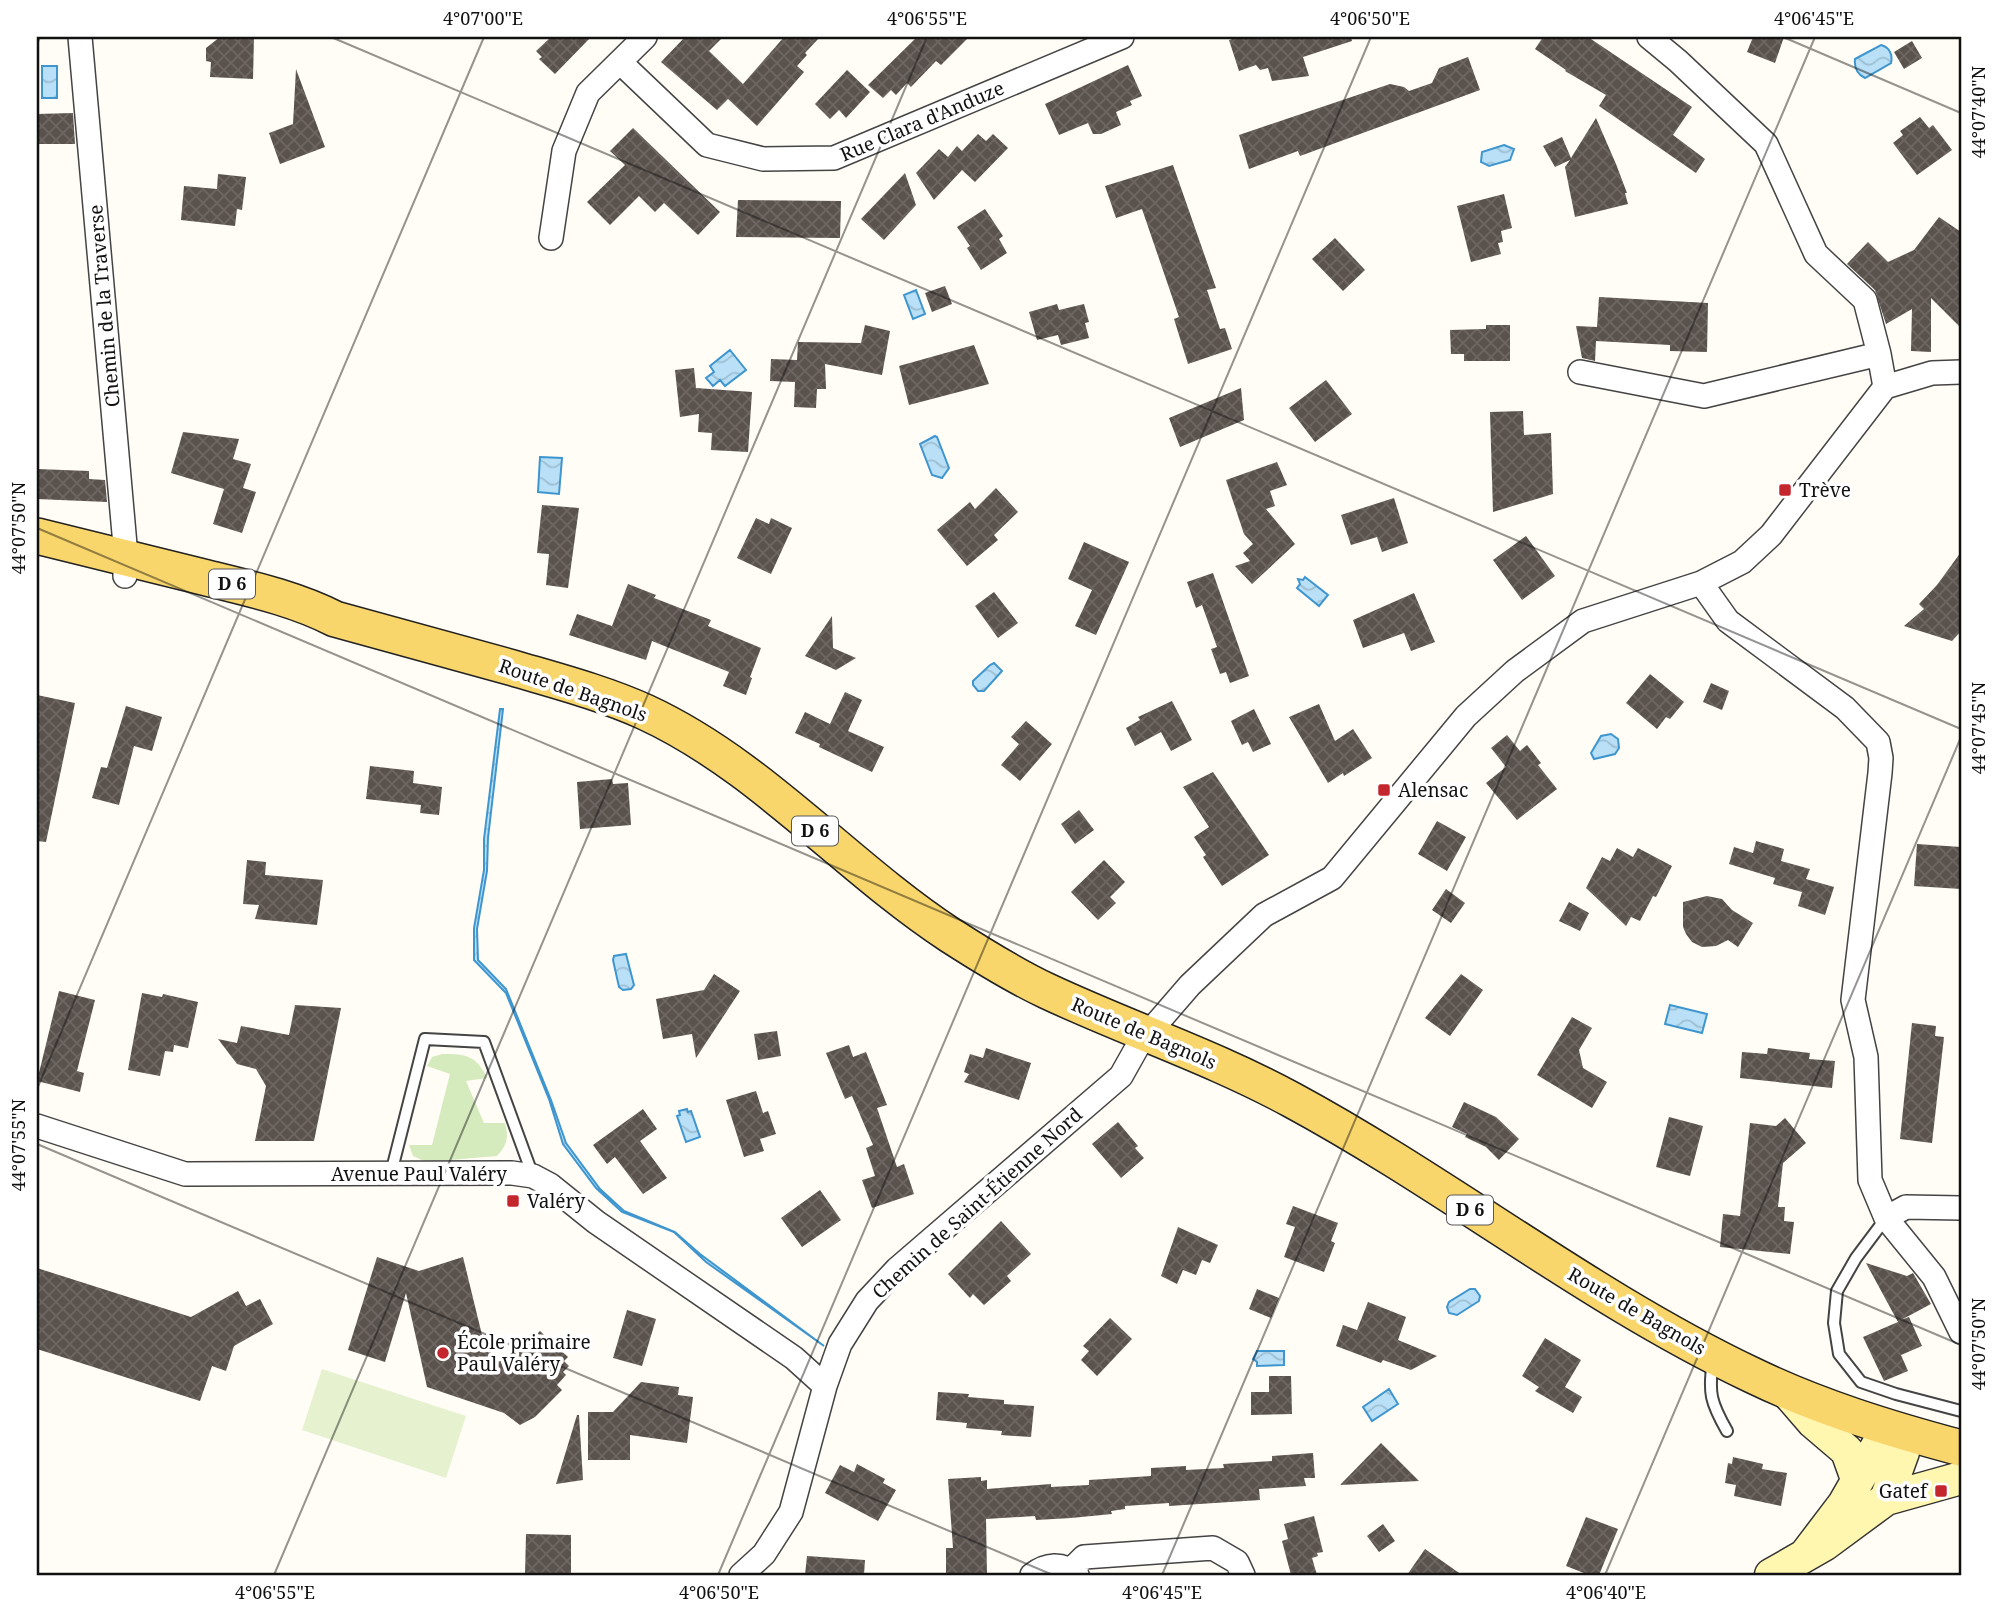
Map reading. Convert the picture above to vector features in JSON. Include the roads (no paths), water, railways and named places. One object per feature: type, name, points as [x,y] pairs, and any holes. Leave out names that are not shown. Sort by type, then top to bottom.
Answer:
[{"type":"main road","name":"Route de Bagnols","points":[[37,536],[125,567],[314,619],[335,619],[544,677],[593,692],[654,716],[711,748],[879,884],[954,938],[1046,990],[1149,1033],[1290,1099],[1396,1161],[1594,1288],[1713,1355],[1787,1392],[1899,1431],[1961,1448]]},
{"type":"main road","name":"Route de Bagnols","points":[[37,559],[125,567]]},
{"type":"street","name":"Chemin de la Traverse","points":[[80,37],[125,567]]},
{"type":"street","points":[[551,238],[564,151],[588,93],[645,37]]},
{"type":"street","name":"Rue Clara d'Anduze","points":[[621,63],[707,145],[763,159],[834,158],[1122,37]]},
{"type":"street","points":[[1649,37],[1766,144],[1816,254],[1864,300],[1885,387],[1932,373],[1961,372]]},
{"type":"street","points":[[1580,372],[1704,396],[1879,354]]},
{"type":"street","name":"Chemin de Saint-Étienne Nord","points":[[741,1575],[764,1554],[791,1513],[825,1386],[840,1344],[867,1301],[897,1269],[1121,1076],[1139,1044],[1190,985],[1265,915],[1332,878],[1466,716],[1515,671],[1583,621],[1701,583],[1742,562],[1771,535],[1885,387]]},
{"type":"street","points":[[1701,583],[1728,621],[1845,708],[1878,742],[1880,773],[1853,1000],[1866,1056],[1870,1180],[1886,1218],[1934,1278],[1961,1332]]},
{"type":"street","name":"Avenue Paul Valéry","points":[[37,1126],[186,1174],[512,1173],[533,1176],[550,1185],[596,1222],[794,1357],[825,1386]]},
{"type":"street","points":[[1886,1218],[1906,1207],[1961,1209]]},
{"type":"street","points":[[1787,1392],[1813,1422],[1847,1451],[1866,1495]]},
{"type":"street","points":[[1771,1575],[1825,1544],[1903,1452],[1899,1431]]},
{"type":"street","points":[[1866,1495],[1961,1478]]},
{"type":"street","points":[[1031,1575],[1050,1566],[1074,1573],[1084,1557],[1213,1548],[1237,1562],[1243,1575]]},
{"type":"lane","points":[[391,1174],[425,1039],[484,1042],[533,1176]]},
{"type":"lane","points":[[1886,1218],[1856,1258],[1837,1291],[1834,1323],[1839,1354],[1861,1382],[1961,1412]]},
{"type":"lane","points":[[1713,1355],[1710,1381],[1713,1407],[1727,1431]]},
{"type":"water","points":[[1881,45],[1890,51],[1891,63],[1865,78],[1857,70],[1855,59]]},
{"type":"water","points":[[42,66],[57,66],[57,98],[42,98]]},
{"type":"water","points":[[1504,145],[1514,149],[1510,160],[1489,166],[1481,162],[1482,152]]},
{"type":"water","points":[[916,290],[925,314],[913,319],[904,295]]},
{"type":"water","points":[[730,350],[746,370],[725,386],[720,380],[713,386],[706,378],[714,372],[710,366]]},
{"type":"water","points":[[935,436],[949,468],[942,478],[932,475],[920,444]]},
{"type":"water","points":[[540,457],[562,458],[559,494],[538,492]]},
{"type":"water","points":[[1305,577],[1328,595],[1319,606],[1297,588],[1300,584],[1298,579],[1303,580]]},
{"type":"water","points":[[994,663],[1002,671],[984,691],[978,691],[973,681]]},
{"type":"water","points":[[500,709],[503,709],[488,838],[487,871],[477,929],[478,960],[506,989],[551,1100],[566,1143],[600,1189],[624,1211],[675,1232],[700,1254],[824,1346],[706,1262],[674,1232],[622,1212],[596,1188],[563,1144],[549,1099],[506,993],[474,960],[474,928],[484,870],[484,839]]},
{"type":"water","points":[[1611,734],[1618,739],[1619,748],[1615,754],[1594,759],[1591,753],[1601,736]]},
{"type":"water","points":[[626,954],[634,985],[631,989],[623,990],[619,987],[613,960],[614,956]]},
{"type":"water","points":[[1670,1005],[1707,1014],[1702,1033],[1665,1024]]},
{"type":"water","points":[[687,1109],[688,1112],[691,1111],[700,1137],[686,1142],[677,1116],[680,1115],[679,1111]]},
{"type":"water","points":[[1470,1289],[1475,1289],[1480,1296],[1479,1301],[1457,1315],[1449,1313],[1449,1302]]},
{"type":"water","points":[[1257,1351],[1284,1351],[1284,1365],[1257,1366],[1253,1359]]},
{"type":"water","points":[[1389,1389],[1398,1404],[1372,1421],[1363,1407]]},
{"type":"place","name":"Trève","points":[[1785,490]]},
{"type":"place","name":"Alensac","points":[[1384,790]]},
{"type":"place","name":"Valéry","points":[[513,1201]]},
{"type":"place","name":"École primaire Paul Valéry","points":[[443,1353]]},
{"type":"place","name":"Gatef","points":[[1941,1491]]}]
